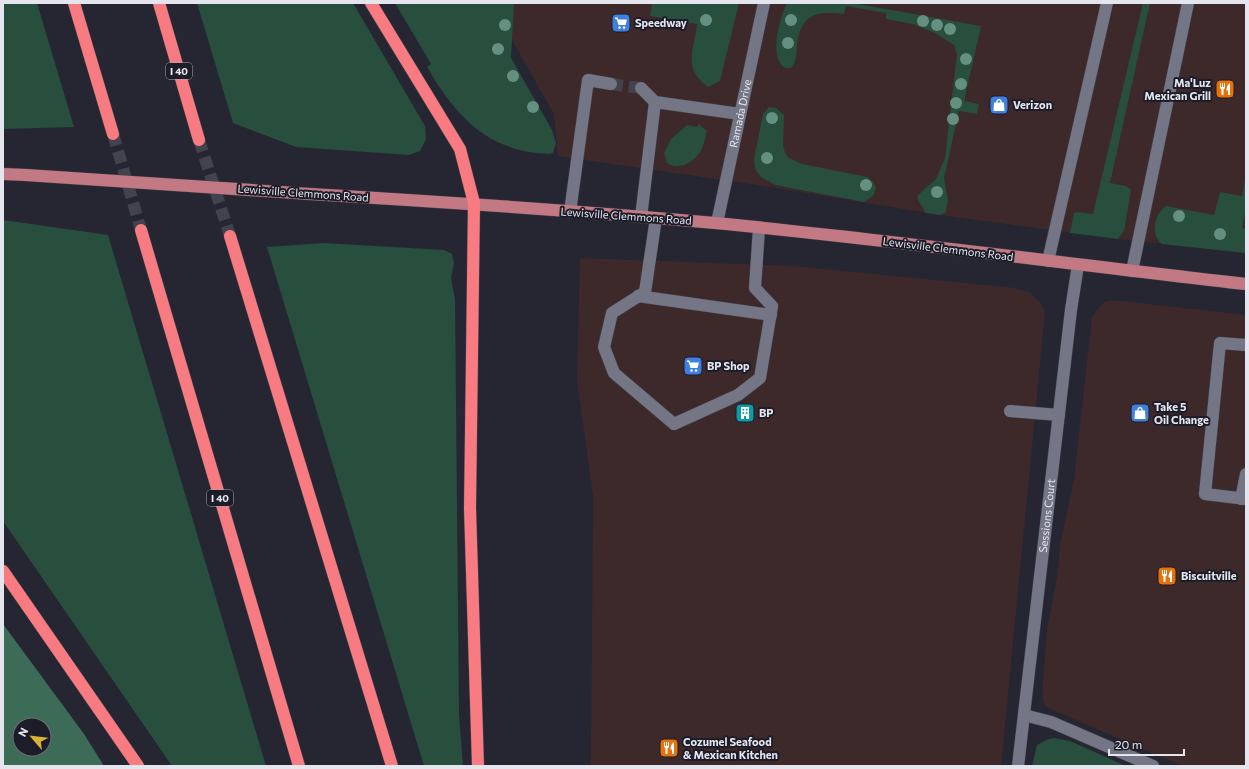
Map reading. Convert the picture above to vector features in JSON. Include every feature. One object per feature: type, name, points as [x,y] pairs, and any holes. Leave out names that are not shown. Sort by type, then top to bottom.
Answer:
[{"type":"highway","points":[[74,3],[113,134]]},
{"type":"highway","name":"I 40","points":[[159,3],[199,140]]},
{"type":"highway","points":[[371,3],[460,149],[474,203],[470,508],[478,766]]},
{"type":"highway","name":"I 40","points":[[141,230],[299,766]]},
{"type":"highway","points":[[230,236],[392,766]]},
{"type":"highway","points":[[3,572],[138,766]]},
{"type":"main road","name":"Lewisville Clemmons Road","points":[[3,174],[474,203],[570,212],[641,216],[889,242],[1246,284]]},
{"type":"street","name":"Ramada Drive","points":[[717,224],[764,3]]},
{"type":"street","points":[[1048,261],[1107,3]]},
{"type":"street","points":[[1132,271],[1188,3]]},
{"type":"street","points":[[570,212],[588,80],[611,84]]},
{"type":"street","points":[[642,88],[655,102],[740,114]]},
{"type":"street","points":[[641,216],[655,102]]},
{"type":"street","points":[[656,218],[645,292],[612,313],[604,347],[614,373],[674,424],[738,395],[760,378],[772,306],[755,288],[759,228]]},
{"type":"street","name":"Sessions Court","points":[[1018,766],[1070,310],[1078,265]]},
{"type":"street","points":[[638,296],[771,315]]},
{"type":"street","points":[[1246,345],[1220,343],[1205,494],[1244,499],[1246,474]]},
{"type":"street","points":[[1010,412],[1059,415]]},
{"type":"street","points":[[1024,715],[1051,722],[1154,766]]},
{"type":"shaded area","points":[[491,3],[1246,3],[1246,253],[1118,239],[940,215],[784,189],[558,156],[554,114]]},
{"type":"shaded area","points":[[580,258],[792,266],[1015,288],[1029,292],[1040,302],[1045,312],[1001,766],[591,766],[593,496],[577,380]]},
{"type":"shaded area","points":[[1112,300],[1246,315],[1246,766],[1182,766],[1045,706],[1042,696],[1047,629],[1057,578],[1060,545],[1074,479],[1092,317],[1104,302]]},
{"type":"green space","points":[[3,3],[37,3],[74,127],[3,129]]},
{"type":"green space","points":[[197,3],[353,3],[425,126],[426,139],[420,151],[409,155],[296,147],[233,123]]},
{"type":"green space","points":[[395,3],[514,3],[511,58],[552,130],[556,143],[553,153],[535,153],[515,149],[483,134],[461,115],[443,92],[427,67],[431,64]]},
{"type":"green space","points":[[652,3],[739,3],[720,81],[708,87],[700,80],[692,66],[692,51],[697,24],[650,16]]},
{"type":"green space","points":[[787,3],[852,3],[981,26],[964,101],[979,104],[977,114],[959,111],[944,178],[948,202],[945,213],[940,215],[926,213],[918,200],[918,195],[936,179],[945,158],[957,54],[954,45],[935,33],[913,24],[886,19],[886,13],[846,6],[844,14],[818,14],[807,20],[802,26],[799,34],[794,63],[791,68],[785,68],[780,63],[776,47],[781,18]]},
{"type":"green space","points":[[1143,3],[1150,3],[1110,183],[1126,186],[1131,190],[1124,231],[1118,239],[1070,233],[1074,213],[1093,214]]},
{"type":"green space","points":[[769,107],[776,108],[784,115],[783,145],[785,153],[789,158],[802,164],[867,177],[873,182],[876,188],[873,196],[864,202],[775,185],[761,177],[755,169],[754,159],[763,114]]},
{"type":"green space","points":[[699,124],[707,131],[700,153],[692,161],[684,165],[675,166],[667,163],[664,153],[671,139],[687,125],[697,127]]},
{"type":"green space","points":[[1246,175],[1246,208],[1242,228],[1246,229],[1246,253],[1162,244],[1158,240],[1155,230],[1156,219],[1166,206],[1214,215],[1220,192],[1242,196]]},
{"type":"green space","points":[[3,220],[108,235],[266,766],[172,766],[3,521]]},
{"type":"green space","points":[[324,243],[444,250],[452,254],[454,263],[451,278],[455,300],[459,714],[463,766],[424,766],[267,247]]},
{"type":"green space","points":[[3,624],[84,734],[104,766],[3,766]]},
{"type":"green space","points":[[1054,738],[1070,741],[1126,766],[1032,766],[1037,745]]},
{"type":"tunnel","points":[[611,84],[641,88]]},
{"type":"tunnel","points":[[113,134],[141,230]]},
{"type":"tunnel","points":[[199,140],[230,236]]},
{"type":"place","name":"Speedway","points":[[621,23]]},
{"type":"place","name":"Ma'Luz Mexican Grill","points":[[1225,89]]},
{"type":"place","name":"Verizon","points":[[999,105]]},
{"type":"place","name":"BP Shop","points":[[693,366]]},
{"type":"place","name":"BP","points":[[745,413]]},
{"type":"place","name":"Take 5 Oil Change","points":[[1140,413]]},
{"type":"place","name":"Biscuitville","points":[[1167,576]]},
{"type":"place","name":"Cozumel Seafood & Mexican Kitchen","points":[[669,748]]}]
